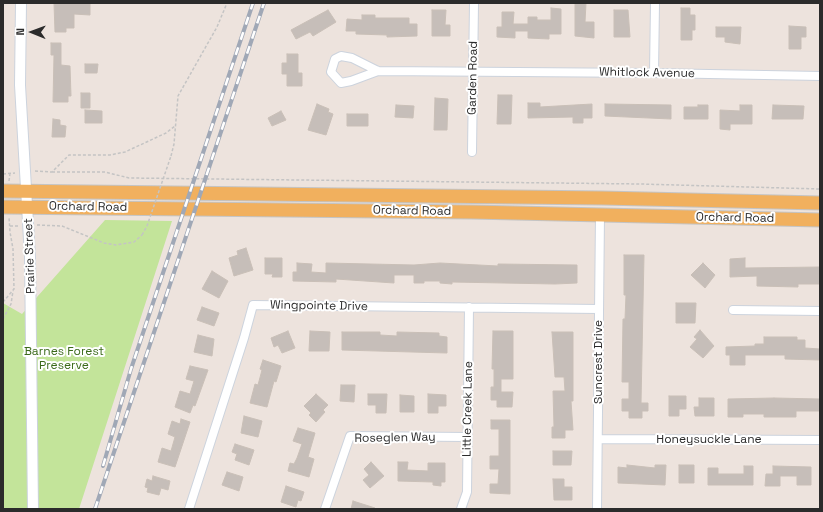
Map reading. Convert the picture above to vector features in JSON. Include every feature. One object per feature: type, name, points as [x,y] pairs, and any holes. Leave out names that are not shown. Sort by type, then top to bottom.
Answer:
[{"type":"main road","name":"Orchard Road","points":[[3,191],[617,198],[820,203]]},
{"type":"main road","name":"Orchard Road","points":[[3,207],[600,215],[820,220]]},
{"type":"street","name":"Prairie Street","points":[[21,3],[20,85],[31,273],[33,509]]},
{"type":"street","name":"Garden Road","points":[[472,152],[474,3]]},
{"type":"street","points":[[654,73],[655,3]]},
{"type":"street","points":[[342,56],[352,58],[378,70],[351,81],[341,83],[331,72],[335,59],[342,56]]},
{"type":"street","name":"Whitlock Avenue","points":[[378,70],[820,76]]},
{"type":"street","name":"Suncrest Drive","points":[[596,509],[600,215]]},
{"type":"street","name":"Wingpointe Drive","points":[[189,509],[244,338],[253,305],[599,309]]},
{"type":"street","name":"Little Creek Lane","points":[[461,509],[467,492],[469,307]]},
{"type":"street","points":[[732,310],[820,311]]},
{"type":"street","name":"Roseglen Way","points":[[325,509],[350,436],[467,437]]},
{"type":"street","name":"Honeysuckle Lane","points":[[598,439],[820,440]]},
{"type":"path","points":[[42,224],[62,226],[104,243],[116,245],[134,242],[142,234],[171,156],[178,99],[217,27],[227,3]]},
{"type":"path","points":[[52,172],[69,155],[120,154],[166,133],[175,126]]},
{"type":"path","points":[[39,171],[105,172],[129,178],[640,184],[820,189]]},
{"type":"path","points":[[3,174],[10,173]]},
{"type":"path","points":[[3,319],[10,304],[14,289],[13,249],[9,221]]},
{"type":"path","points":[[3,302],[14,289]]},
{"type":"green space","name":"Barnes Forest Preserve","points":[[105,220],[172,221],[79,509],[3,509],[3,303],[22,314]]},
{"type":"building","points":[[54,3],[90,3],[90,15],[74,14],[74,28],[66,28],[66,32],[55,32]]},
{"type":"building","points":[[575,3],[586,3],[585,22],[594,22],[594,38],[575,36]]},
{"type":"building","points":[[551,8],[561,9],[561,34],[549,34],[549,39],[528,38],[528,31],[515,31],[515,38],[497,37],[497,27],[502,27],[502,12],[514,12],[513,24],[528,24],[528,17],[537,17],[537,20],[551,20]]},
{"type":"building","points":[[681,8],[690,8],[690,15],[695,15],[695,30],[692,30],[692,40],[681,40]]},
{"type":"building","points":[[328,10],[336,22],[313,36],[310,32],[296,39],[291,30]]},
{"type":"building","points":[[432,10],[446,10],[445,25],[450,25],[450,36],[432,36]]},
{"type":"building","points":[[614,10],[628,10],[630,37],[614,37]]},
{"type":"building","points":[[362,15],[375,15],[375,18],[409,18],[409,24],[417,24],[417,36],[387,37],[387,35],[356,34],[356,31],[346,31],[347,19],[362,20]]},
{"type":"building","points":[[789,26],[806,27],[806,37],[801,37],[801,49],[789,49]]},
{"type":"building","points":[[716,27],[741,27],[740,44],[725,42],[725,37],[716,37]]},
{"type":"building","points":[[51,43],[61,43],[61,65],[70,66],[71,96],[68,96],[68,102],[53,102],[54,55],[51,55]]},
{"type":"building","points":[[287,54],[298,54],[298,73],[302,73],[302,86],[287,86],[287,74],[282,74],[282,63],[287,63]]},
{"type":"building","points":[[85,64],[98,64],[97,73],[85,73]]},
{"type":"building","points":[[81,93],[90,93],[90,108],[81,108]]},
{"type":"building","points":[[498,95],[512,95],[511,124],[497,124]]},
{"type":"building","points":[[435,98],[448,99],[447,130],[434,130]]},
{"type":"building","points":[[528,103],[540,103],[540,107],[592,104],[592,118],[583,118],[583,123],[573,123],[573,117],[528,118]]},
{"type":"building","points":[[317,104],[329,109],[328,112],[333,114],[326,135],[308,130]]},
{"type":"building","points":[[605,104],[671,105],[671,119],[605,116]]},
{"type":"building","points":[[396,105],[414,106],[413,118],[395,117]]},
{"type":"building","points":[[698,105],[708,105],[708,119],[684,119],[684,107],[698,107]]},
{"type":"building","points":[[740,105],[752,105],[752,124],[730,124],[730,130],[720,129],[720,110],[740,111]]},
{"type":"building","points":[[773,105],[804,106],[803,119],[772,119]]},
{"type":"building","points":[[85,110],[102,111],[102,123],[85,123]]},
{"type":"building","points":[[281,111],[286,120],[272,126],[268,118]]},
{"type":"building","points":[[347,114],[368,114],[368,126],[347,126]]},
{"type":"building","points":[[53,119],[60,120],[60,125],[66,126],[65,137],[52,137]]},
{"type":"building","points":[[246,248],[253,270],[234,276],[229,258],[238,255],[237,251]]},
{"type":"building","points":[[624,255],[644,255],[641,403],[648,403],[648,411],[642,411],[642,418],[629,418],[629,411],[622,411],[622,399],[629,399],[629,382],[622,382],[623,319],[625,319],[626,295],[624,295]]},
{"type":"building","points":[[265,258],[282,258],[282,277],[272,277],[273,274],[265,274]]},
{"type":"building","points":[[745,258],[745,268],[820,267],[820,284],[798,284],[798,287],[757,286],[757,276],[730,277],[730,259]]},
{"type":"building","points":[[297,263],[312,264],[311,272],[326,273],[326,263],[414,265],[440,263],[498,266],[498,264],[577,265],[577,283],[452,282],[452,284],[440,283],[440,281],[424,281],[424,283],[414,283],[414,275],[394,275],[394,283],[336,279],[336,282],[293,281],[293,272],[297,272]]},
{"type":"building","points":[[703,263],[715,275],[705,288],[691,275]]},
{"type":"building","points":[[212,271],[228,281],[219,298],[202,289]]},
{"type":"building","points":[[676,303],[696,303],[695,323],[676,323]]},
{"type":"building","points":[[202,307],[219,313],[214,326],[197,320]]},
{"type":"building","points":[[700,330],[714,346],[703,358],[690,347],[697,339],[694,337]]},
{"type":"building","points":[[288,331],[295,348],[282,353],[278,345],[274,347],[271,338]]},
{"type":"building","points":[[310,331],[330,332],[329,351],[309,351]]},
{"type":"building","points":[[493,331],[513,331],[513,379],[501,379],[501,392],[513,392],[512,407],[497,407],[497,400],[491,400],[491,387],[494,387],[494,369],[492,369]]},
{"type":"building","points":[[342,332],[380,332],[380,335],[397,336],[397,332],[439,333],[439,336],[447,337],[447,353],[342,350]]},
{"type":"building","points":[[552,332],[573,332],[573,401],[571,401],[573,430],[565,430],[565,438],[552,438],[552,427],[554,427],[553,391],[565,391],[564,377],[555,377]]},
{"type":"building","points":[[198,335],[214,339],[212,356],[194,352]]},
{"type":"building","points":[[764,337],[797,337],[797,340],[805,340],[805,348],[820,349],[820,360],[785,359],[785,355],[745,355],[745,365],[730,365],[730,355],[726,355],[726,347],[755,346],[755,344],[764,344]]},
{"type":"building","points":[[263,360],[281,366],[276,382],[274,381],[267,407],[250,403],[255,384],[258,385]]},
{"type":"building","points":[[190,366],[208,370],[195,406],[193,405],[190,413],[175,407],[180,391],[190,394],[194,381],[186,379]]},
{"type":"building","points":[[341,385],[355,385],[354,402],[340,401]]},
{"type":"building","points":[[316,394],[328,405],[323,410],[325,412],[316,422],[309,415],[311,413],[304,406]]},
{"type":"building","points":[[368,394],[387,394],[386,413],[376,413],[376,405],[368,405]]},
{"type":"building","points":[[428,394],[446,395],[446,406],[438,406],[438,413],[428,413]]},
{"type":"building","points":[[400,395],[414,396],[414,412],[400,412]]},
{"type":"building","points":[[669,396],[686,396],[686,409],[679,409],[679,416],[669,416]]},
{"type":"building","points":[[699,398],[714,398],[714,416],[695,416],[694,407],[699,407]]},
{"type":"building","points":[[728,399],[820,399],[820,411],[796,411],[796,417],[764,417],[764,414],[743,414],[743,417],[728,417]]},
{"type":"building","points":[[244,416],[262,421],[258,437],[241,433]]},
{"type":"building","points":[[181,419],[190,422],[175,467],[158,462],[162,448],[171,451],[175,437],[168,434],[172,421],[180,424]]},
{"type":"building","points":[[491,420],[510,420],[510,494],[490,493],[490,484],[498,484],[499,469],[490,469],[490,456],[499,456],[499,429],[491,429]]},
{"type":"building","points":[[298,428],[315,433],[308,457],[314,459],[309,477],[288,471],[290,463],[294,464],[302,444],[293,441]]},
{"type":"building","points":[[235,444],[254,450],[249,465],[235,460],[237,454],[232,452]]},
{"type":"building","points":[[553,451],[572,451],[571,465],[553,465]]},
{"type":"building","points":[[371,462],[384,476],[370,488],[363,480],[369,475],[364,469]]},
{"type":"building","points":[[398,462],[408,462],[407,470],[428,471],[428,463],[445,463],[445,482],[441,482],[441,486],[433,485],[433,482],[398,481]]},
{"type":"building","points":[[627,465],[655,468],[655,465],[666,465],[665,485],[618,483],[618,467],[627,468]]},
{"type":"building","points":[[679,465],[694,465],[694,483],[679,483]]},
{"type":"building","points":[[744,466],[753,466],[753,485],[708,485],[708,468],[718,468],[718,474],[744,474]]},
{"type":"building","points":[[773,466],[811,467],[811,485],[797,485],[797,476],[780,476],[780,486],[765,486],[766,474],[773,474]]},
{"type":"building","points":[[227,472],[243,477],[239,491],[222,485]]},
{"type":"building","points":[[153,476],[170,481],[168,490],[161,488],[159,495],[147,492],[148,488],[145,487],[147,479],[152,481]]},
{"type":"building","points":[[553,479],[564,479],[564,487],[572,487],[572,500],[554,500]]},
{"type":"building","points":[[286,486],[304,492],[301,501],[298,500],[296,507],[281,502]]},
{"type":"building","points":[[353,501],[375,508],[375,509],[351,509]]},
{"type":"railway","points":[[103,466],[131,369],[253,3]]},
{"type":"railway","points":[[95,509],[264,3]]}]
